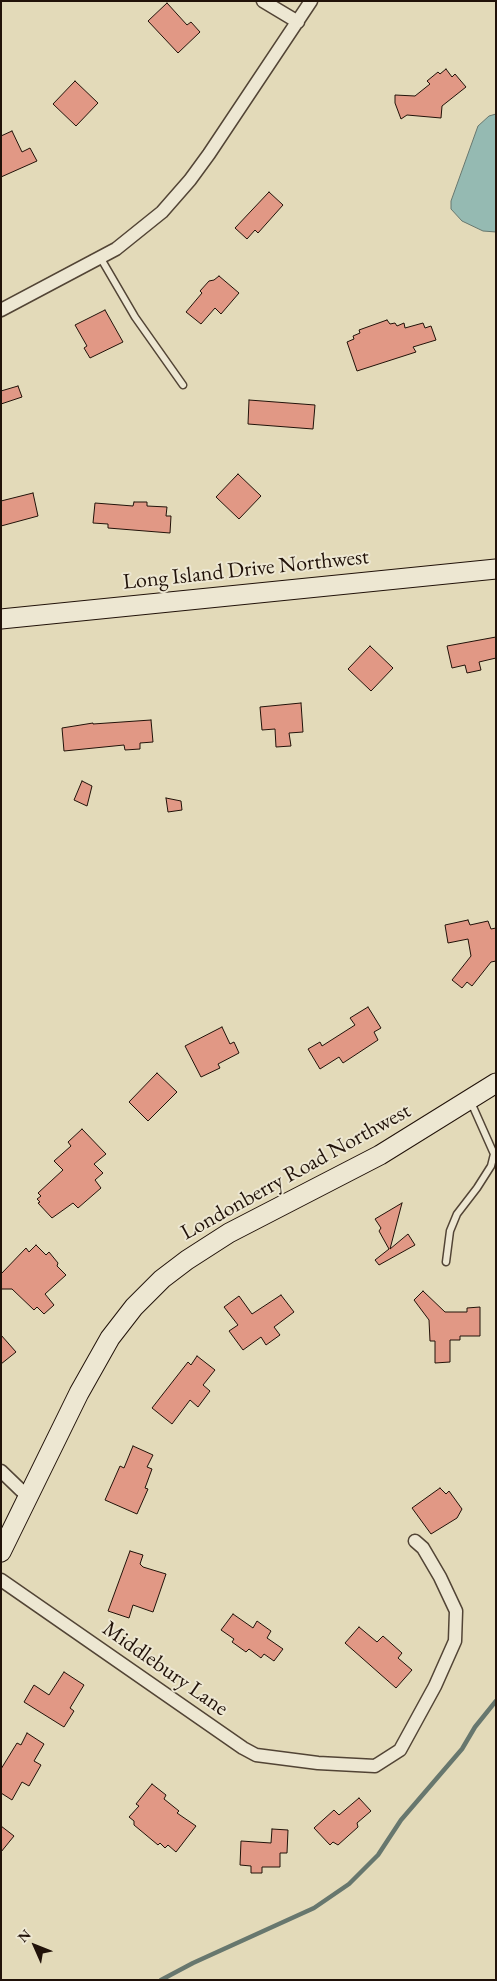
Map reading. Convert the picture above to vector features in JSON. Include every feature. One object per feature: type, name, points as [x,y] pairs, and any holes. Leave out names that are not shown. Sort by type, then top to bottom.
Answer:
[{"type":"street","points":[[264,1],[298,22]]},
{"type":"street","points":[[1,310],[128,241],[162,212],[190,180],[311,1]]},
{"type":"street","name":"Long Island Drive Northwest","points":[[1,620],[496,569]]},
{"type":"street","name":"Londonberry Road Northwest","points":[[1,1552],[79,1393],[110,1338],[134,1307],[162,1279],[187,1260],[229,1233],[380,1155],[496,1083]]},
{"type":"street","points":[[1,1471],[28,1497]]},
{"type":"street","name":"Middlebury Lane","points":[[1,1580],[243,1748],[256,1754],[318,1763],[376,1766],[400,1750],[435,1686],[455,1641],[456,1611],[440,1577],[423,1548],[416,1541]]},
{"type":"lane","points":[[100,257],[135,317],[183,385]]},
{"type":"lane","points":[[446,1262],[450,1231],[457,1214],[491,1166],[494,1154],[470,1099]]},
{"type":"water","points":[[496,114],[496,232],[483,231],[462,221],[451,209],[451,201],[478,126],[489,116]]},
{"type":"building","points":[[167,3],[187,25],[191,22],[200,32],[178,53],[148,21]]},
{"type":"building","points":[[446,69],[452,77],[455,74],[466,87],[442,106],[441,118],[407,115],[401,119],[395,103],[395,95],[415,96],[430,84],[427,81],[438,72],[440,74]]},
{"type":"building","points":[[75,81],[98,103],[76,126],[53,104]]},
{"type":"building","points":[[12,131],[22,152],[30,148],[37,161],[1,177],[1,136]]},
{"type":"building","points":[[269,192],[283,205],[258,233],[255,230],[247,239],[235,228]]},
{"type":"building","points":[[219,276],[239,293],[221,314],[215,308],[201,324],[186,312],[202,293],[200,291],[209,281]]},
{"type":"building","points":[[105,310],[123,342],[90,358],[84,348],[87,346],[75,325]]},
{"type":"building","points":[[387,320],[390,324],[395,323],[397,326],[404,323],[405,328],[423,323],[425,328],[431,326],[436,340],[413,347],[416,352],[357,371],[347,342],[354,339],[353,336],[360,333],[359,330]]},
{"type":"building","points":[[18,386],[22,397],[1,404],[1,391]]},
{"type":"building","points":[[249,400],[315,405],[313,429],[248,424]]},
{"type":"building","points":[[238,474],[261,496],[239,519],[216,497]]},
{"type":"building","points":[[33,493],[38,516],[1,526],[1,501]]},
{"type":"building","points":[[134,502],[147,502],[147,506],[167,507],[166,516],[171,516],[170,533],[108,528],[108,524],[93,523],[95,503],[133,506]]},
{"type":"building","points":[[496,637],[496,658],[479,662],[481,670],[467,673],[465,665],[452,668],[447,646]]},
{"type":"building","points":[[370,646],[393,668],[371,691],[348,669]]},
{"type":"building","points":[[301,703],[303,732],[289,733],[291,746],[276,747],[275,729],[262,730],[260,707]]},
{"type":"building","points":[[151,720],[153,742],[140,743],[140,749],[125,750],[124,745],[64,751],[62,728],[93,723]]},
{"type":"building","points":[[82,781],[92,786],[87,806],[74,800]]},
{"type":"building","points":[[166,798],[181,801],[182,810],[168,812]]},
{"type":"building","points":[[468,920],[470,925],[488,921],[491,929],[496,928],[496,961],[491,962],[472,986],[467,982],[462,988],[452,980],[471,956],[468,939],[448,943],[445,925]]},
{"type":"building","points":[[368,1007],[381,1028],[374,1032],[378,1040],[343,1063],[339,1057],[320,1069],[308,1049],[320,1042],[322,1046],[355,1025],[350,1018]]},
{"type":"building","points":[[222,1027],[230,1044],[234,1042],[239,1053],[218,1064],[220,1068],[201,1077],[185,1046]]},
{"type":"building","points":[[157,1073],[177,1092],[148,1121],[129,1102]]},
{"type":"building","points":[[82,1129],[106,1154],[94,1164],[103,1173],[95,1180],[101,1188],[78,1208],[73,1203],[52,1218],[38,1203],[40,1202],[37,1199],[41,1196],[38,1193],[63,1170],[54,1161],[71,1146],[68,1142]]},
{"type":"building","points":[[402,1203],[390,1249],[408,1234],[415,1245],[379,1265],[375,1260],[389,1249],[379,1231],[381,1228],[375,1219]]},
{"type":"building","points":[[36,1245],[46,1255],[49,1252],[58,1263],[57,1266],[66,1275],[45,1294],[54,1305],[44,1314],[37,1307],[34,1310],[12,1289],[1,1289],[1,1274],[26,1248],[29,1252]]},
{"type":"building","points":[[423,1291],[445,1312],[467,1312],[467,1308],[480,1307],[480,1336],[460,1336],[460,1340],[450,1340],[450,1362],[435,1363],[435,1341],[430,1341],[429,1320],[414,1300]]},
{"type":"building","points":[[281,1295],[294,1312],[274,1327],[280,1335],[266,1345],[261,1337],[243,1350],[229,1331],[238,1325],[224,1307],[239,1296],[252,1314]]},
{"type":"building","points":[[1,1335],[16,1352],[1,1364]]},
{"type":"building","points":[[197,1356],[215,1370],[203,1385],[210,1391],[198,1407],[190,1400],[172,1424],[152,1408],[188,1362],[191,1365]]},
{"type":"building","points":[[133,1446],[153,1455],[147,1467],[152,1469],[145,1488],[148,1489],[137,1514],[105,1500],[120,1466],[124,1468]]},
{"type":"building","points":[[440,1488],[446,1494],[449,1491],[462,1509],[457,1518],[431,1534],[412,1508]]},
{"type":"building","points":[[130,1551],[143,1555],[140,1564],[143,1567],[166,1574],[153,1612],[133,1605],[129,1618],[108,1611]]},
{"type":"building","points":[[233,1614],[253,1628],[257,1621],[271,1631],[267,1638],[283,1649],[274,1661],[264,1654],[261,1658],[249,1649],[246,1652],[232,1642],[234,1639],[221,1630]]},
{"type":"building","points":[[359,1627],[377,1642],[383,1636],[402,1653],[398,1658],[412,1670],[396,1688],[345,1643]]},
{"type":"building","points":[[64,1672],[84,1685],[70,1708],[74,1711],[64,1727],[24,1702],[34,1685],[49,1695]]},
{"type":"building","points":[[27,1733],[44,1744],[34,1761],[41,1765],[29,1786],[22,1782],[12,1800],[1,1793],[1,1769],[17,1743],[21,1745]]},
{"type":"building","points":[[152,1784],[166,1795],[164,1799],[179,1811],[177,1813],[196,1826],[176,1852],[168,1845],[165,1848],[160,1843],[158,1845],[134,1825],[134,1821],[129,1817],[139,1806],[136,1804]]},
{"type":"building","points":[[359,1798],[371,1811],[357,1823],[358,1827],[338,1845],[333,1842],[330,1845],[314,1828],[334,1810],[339,1815]]},
{"type":"building","points":[[1,1826],[14,1836],[1,1852]]},
{"type":"building","points":[[272,1829],[288,1830],[287,1853],[280,1853],[280,1867],[262,1867],[262,1873],[251,1873],[251,1866],[240,1865],[241,1841],[271,1843]]},
{"type":"waterway","points":[[161,1980],[193,1963],[314,1908],[349,1884],[378,1855],[401,1820],[462,1749],[475,1727],[496,1701]]}]
